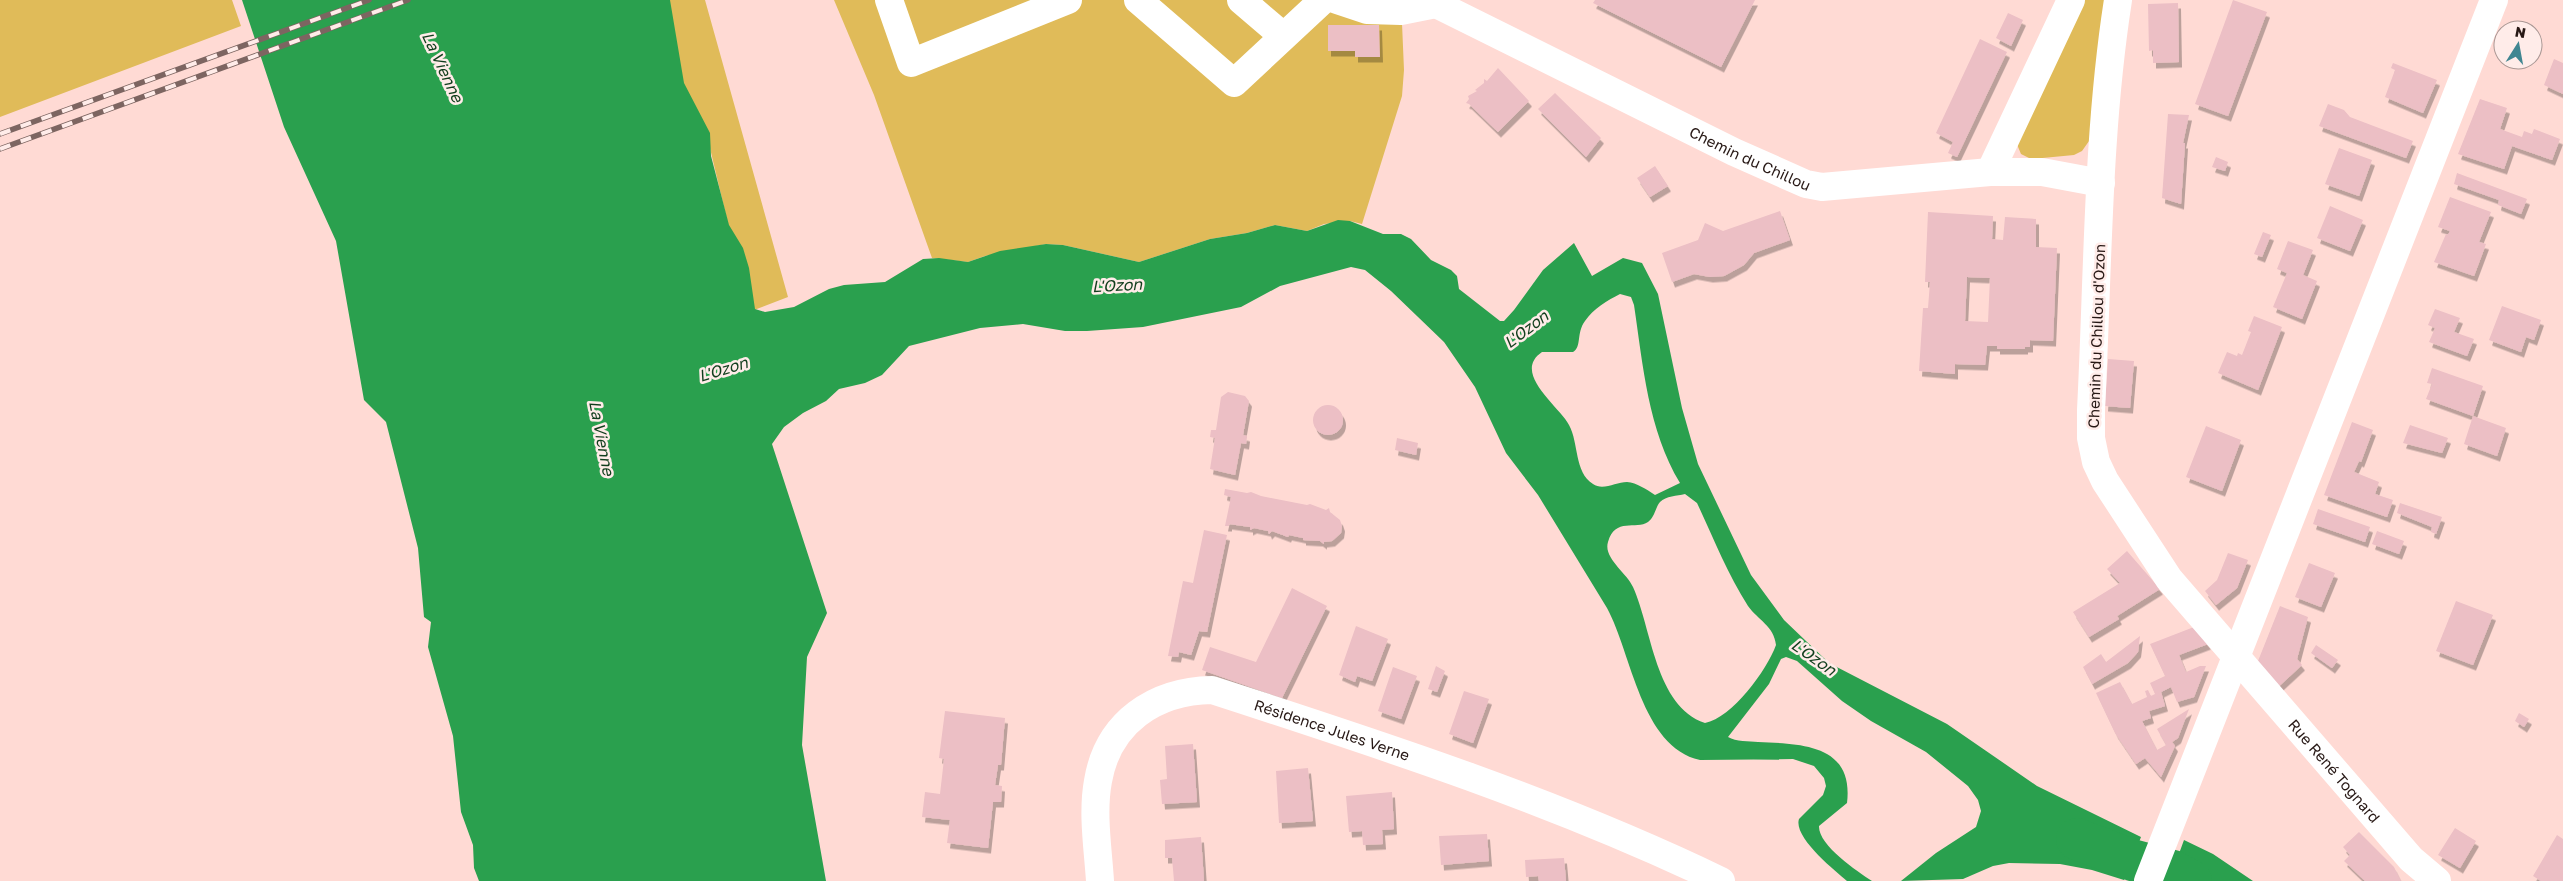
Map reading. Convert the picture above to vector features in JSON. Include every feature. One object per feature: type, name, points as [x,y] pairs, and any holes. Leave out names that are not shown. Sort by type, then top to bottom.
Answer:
[{"type":"street","points":[[888,0],[911,62],[1068,0]]},
{"type":"street","points":[[1138,0],[1234,83],[1323,0]]},
{"type":"street","points":[[1241,0],[1283,36]]},
{"type":"street","points":[[1337,0],[1367,10],[1401,11],[1432,2]]},
{"type":"street","points":[[1990,172],[2071,0]]},
{"type":"street","name":"Chemin du Chillou d'Ozon","points":[[2118,0],[2111,45],[2101,183],[2091,410],[2092,438],[2096,462],[2105,481],[2170,579],[2236,657]]},
{"type":"street","points":[[2148,881],[2494,0]]},
{"type":"street","name":"Chemin du Chillou","points":[[1432,2],[1725,148],[1806,184],[1822,188],[1990,172],[2042,172],[2101,183]]},
{"type":"street","name":"Rue René Tognard","points":[[2236,657],[2411,859],[2437,881]]},
{"type":"street","name":"Résidence Jules Verne","points":[[1100,881],[1097,783],[1102,762],[1112,741],[1126,723],[1147,706],[1166,697],[1189,690],[1212,690],[1383,746],[1552,806],[1695,874],[1721,881]]},
{"type":"shaded area","points":[[0,0],[232,0],[241,26],[0,117]]},
{"type":"shaded area","points":[[662,0],[705,0],[788,297],[749,312],[704,123],[681,91]]},
{"type":"shaded area","points":[[834,0],[1401,0],[1404,70],[1402,96],[1362,224],[1350,221],[1324,224],[1307,231],[1275,225],[1247,233],[1210,239],[1139,262],[1063,245],[1046,244],[985,256],[968,262],[932,258],[874,95]]},
{"type":"shaded area","points":[[2082,0],[2106,0],[2094,134],[2082,151],[2074,155],[2031,159],[2021,154],[2016,142]]},
{"type":"water","name":"La Vienne","points":[[242,0],[670,0],[684,83],[710,133],[711,156],[729,225],[743,248],[749,268],[755,309],[765,312],[794,307],[829,289],[844,285],[885,282],[923,259],[939,258],[968,262],[1000,251],[1046,244],[1063,245],[1139,262],[1210,239],[1247,233],[1275,225],[1307,231],[1338,220],[1350,221],[1383,234],[1401,234],[1411,239],[1431,260],[1451,270],[1457,276],[1459,289],[1500,321],[1504,321],[1514,310],[1543,270],[1574,243],[1592,276],[1623,258],[1642,263],[1658,294],[1682,408],[1698,464],[1751,575],[1784,620],[1829,663],[1947,724],[2037,786],[2141,837],[2124,880],[2092,870],[2060,864],[2009,863],[1993,866],[1963,879],[1901,881],[1936,853],[1976,827],[1981,811],[1978,800],[1968,786],[1926,752],[1871,721],[1842,701],[1797,661],[1786,657],[1781,659],[1769,684],[1728,737],[1739,741],[1791,744],[1807,747],[1821,751],[1833,758],[1842,769],[1847,784],[1847,803],[1819,826],[1820,833],[1831,849],[1872,881],[1847,881],[1816,853],[1802,835],[1799,819],[1823,795],[1826,786],[1824,778],[1814,766],[1793,759],[1700,760],[1680,752],[1664,737],[1651,718],[1607,608],[1538,495],[1506,453],[1475,387],[1444,342],[1391,291],[1365,270],[1351,267],[1280,286],[1241,307],[1143,327],[1065,331],[1023,324],[980,328],[909,346],[882,375],[865,383],[839,389],[826,401],[803,413],[784,427],[772,444],[827,613],[807,657],[802,745],[826,881],[479,881],[474,868],[473,845],[461,812],[453,736],[428,647],[431,622],[424,617],[418,548],[386,422],[364,400],[336,241],[284,127]],"holes":[[[1620,294],[1631,297],[1634,305],[1648,397],[1669,463],[1680,483],[1655,495],[1627,482],[1601,487],[1587,479],[1580,465],[1569,425],[1540,390],[1532,370],[1534,360],[1542,352],[1573,352],[1576,350],[1582,326],[1588,317],[1601,305]],[[1685,494],[1697,503],[1740,593],[1752,611],[1769,628],[1775,638],[1776,645],[1757,679],[1737,703],[1715,719],[1705,723],[1688,714],[1675,700],[1665,684],[1633,587],[1612,560],[1607,548],[1611,534],[1616,529],[1648,522],[1662,500]]]},
{"type":"water","points":[[2184,840],[2213,854],[2253,881],[2169,881]]},
{"type":"building","points":[[1595,0],[1755,0],[1721,67],[1593,3]]},
{"type":"building","points":[[2233,0],[2267,12],[2228,116],[2195,104]]},
{"type":"building","points":[[2178,3],[2179,62],[2153,63],[2153,50],[2149,51],[2148,4]]},
{"type":"building","points":[[2008,13],[2023,20],[2011,46],[1996,38]]},
{"type":"building","points":[[1328,25],[1379,25],[1380,57],[1355,57],[1355,51],[1328,51]]},
{"type":"building","points":[[1980,39],[2007,52],[1957,157],[1948,153],[1953,142],[1936,133]]},
{"type":"building","points":[[2554,59],[2563,63],[2563,94],[2544,85]]},
{"type":"building","points":[[2393,63],[2437,80],[2423,113],[2385,97],[2395,70],[2391,68]]},
{"type":"building","points":[[1498,68],[1529,101],[1498,132],[1466,103],[1469,99],[1468,96],[1477,91],[1475,90],[1484,83],[1484,79],[1487,81]]},
{"type":"building","points":[[1555,93],[1601,138],[1586,157],[1538,109]]},
{"type":"building","points":[[2480,99],[2507,108],[2500,129],[2522,137],[2524,131],[2532,134],[2534,129],[2560,139],[2552,160],[2512,146],[2504,169],[2458,154]]},
{"type":"building","points":[[2328,104],[2344,110],[2350,117],[2413,141],[2406,158],[2319,126]]},
{"type":"building","points":[[2168,114],[2189,115],[2183,143],[2185,143],[2181,204],[2162,198]]},
{"type":"building","points":[[2339,148],[2372,160],[2359,196],[2325,184]]},
{"type":"building","points":[[2216,157],[2228,162],[2225,171],[2212,167]]},
{"type":"building","points":[[1655,166],[1668,186],[1650,197],[1637,178]]},
{"type":"building","points":[[2457,173],[2527,199],[2521,214],[2498,205],[2499,200],[2454,184]]},
{"type":"building","points":[[2450,197],[2491,212],[2479,242],[2486,244],[2474,276],[2434,262],[2446,234],[2448,235],[2450,231],[2438,227]]},
{"type":"building","points":[[2330,206],[2363,220],[2350,251],[2317,238]]},
{"type":"building","points":[[1780,211],[1790,240],[1754,253],[1744,265],[1724,276],[1710,277],[1694,274],[1672,282],[1662,253],[1698,240],[1705,223],[1723,231]]},
{"type":"building","points":[[1928,212],[1993,216],[1992,239],[2003,240],[2005,217],[2036,219],[2036,247],[2057,248],[2053,341],[2030,340],[2030,347],[2025,347],[2025,349],[1997,349],[1997,346],[1987,346],[1985,365],[1955,364],[1955,374],[1919,371],[1923,308],[1928,308],[1930,282],[1925,282]],"holes":[[[1967,277],[1990,278],[1988,322],[1965,321]]]},
{"type":"building","points":[[2263,232],[2271,235],[2262,257],[2254,254]]},
{"type":"building","points":[[2288,241],[2313,250],[2303,275],[2317,281],[2302,319],[2273,307],[2287,273],[2277,269]]},
{"type":"building","points":[[2502,306],[2541,320],[2534,340],[2526,337],[2521,352],[2489,340]]},
{"type":"building","points":[[2435,309],[2460,318],[2454,332],[2474,339],[2467,356],[2429,342],[2435,328],[2428,325]]},
{"type":"building","points":[[2254,316],[2282,327],[2258,390],[2218,373],[2227,352],[2237,356],[2238,353],[2242,355],[2251,332],[2248,331]]},
{"type":"building","points":[[2108,359],[2134,361],[2130,408],[2105,406]]},
{"type":"building","points":[[2432,368],[2483,386],[2473,416],[2426,399],[2432,384],[2427,383]]},
{"type":"building","points":[[1228,392],[1245,396],[1249,401],[1243,435],[1247,436],[1246,444],[1241,443],[1235,475],[1210,469],[1215,438],[1210,437],[1211,430],[1216,430],[1221,397]]},
{"type":"building","points":[[1328,405],[1339,409],[1343,420],[1339,431],[1328,435],[1317,431],[1313,420],[1317,409]]},
{"type":"building","points":[[2473,416],[2506,428],[2497,456],[2464,444]]},
{"type":"building","points":[[2352,422],[2373,430],[2361,462],[2359,461],[2354,472],[2379,482],[2375,494],[2393,500],[2387,517],[2324,495]]},
{"type":"building","points":[[2410,425],[2448,438],[2442,453],[2403,443]]},
{"type":"building","points":[[2206,426],[2241,440],[2222,491],[2186,477]]},
{"type":"building","points":[[1397,438],[1418,443],[1416,455],[1395,450]]},
{"type":"building","points":[[1225,489],[1251,492],[1261,496],[1310,504],[1326,510],[1329,508],[1330,512],[1340,520],[1342,526],[1341,533],[1332,541],[1324,542],[1324,544],[1320,541],[1303,540],[1303,538],[1289,535],[1288,537],[1272,531],[1269,534],[1268,531],[1254,528],[1250,530],[1250,527],[1229,524],[1229,526],[1225,526],[1231,497],[1224,495]]},
{"type":"building","points":[[2400,503],[2442,517],[2436,534],[2431,532],[2432,527],[2397,513]]},
{"type":"building","points":[[2318,509],[2370,527],[2365,542],[2313,524]]},
{"type":"building","points":[[1204,530],[1227,535],[1207,632],[1199,631],[1191,655],[1179,652],[1178,657],[1168,656],[1183,581],[1193,583]]},
{"type":"building","points":[[2377,531],[2404,541],[2399,554],[2372,544]]},
{"type":"building","points":[[2127,551],[2160,589],[2117,616],[2119,619],[2089,637],[2073,612],[2120,583],[2107,569]]},
{"type":"building","points":[[2228,553],[2248,560],[2237,588],[2216,605],[2205,591],[2217,580]]},
{"type":"building","points":[[2309,563],[2335,573],[2321,607],[2295,597]]},
{"type":"building","points":[[1292,588],[1327,606],[1282,698],[1202,670],[1210,647],[1256,662]]},
{"type":"building","points":[[2456,601],[2493,615],[2473,665],[2436,651]]},
{"type":"building","points":[[2280,606],[2308,617],[2297,659],[2302,665],[2276,689],[2256,666]]},
{"type":"building","points":[[1356,626],[1388,639],[1372,681],[1357,676],[1355,682],[1339,675]]},
{"type":"building","points":[[2194,627],[2208,644],[2179,655],[2186,672],[2200,666],[2206,666],[2194,697],[2177,702],[2171,687],[2161,692],[2165,706],[2149,711],[2151,718],[2142,721],[2157,750],[2166,745],[2157,729],[2189,709],[2178,738],[2172,742],[2175,746],[2161,777],[2145,758],[2136,764],[2115,733],[2096,693],[2120,682],[2132,704],[2147,697],[2145,691],[2148,690],[2151,696],[2155,694],[2150,683],[2165,676],[2150,644]]},
{"type":"building","points":[[2140,636],[2138,652],[2128,663],[2092,684],[2083,667],[2101,654],[2106,662]]},
{"type":"building","points":[[2316,645],[2338,660],[2332,668],[2311,653]]},
{"type":"building","points":[[1436,666],[1445,671],[1437,692],[1428,689]]},
{"type":"building","points":[[1393,667],[1417,676],[1401,719],[1378,711]]},
{"type":"building","points":[[1464,691],[1489,699],[1473,743],[1449,734]]},
{"type":"building","points":[[945,711],[1005,718],[1001,765],[998,765],[995,785],[1002,786],[1001,802],[993,802],[988,848],[947,843],[950,820],[922,817],[925,792],[940,794],[944,759],[939,758]]},
{"type":"building","points":[[2519,713],[2529,719],[2524,727],[2515,721]]},
{"type":"building","points":[[1193,744],[1197,802],[1162,804],[1160,780],[1167,779],[1165,746]]},
{"type":"building","points":[[1308,768],[1313,821],[1279,823],[1276,771]]},
{"type":"building","points":[[1392,792],[1394,829],[1382,830],[1383,844],[1363,845],[1362,831],[1349,832],[1346,796]]},
{"type":"building","points":[[2455,828],[2476,841],[2460,868],[2438,855]]},
{"type":"building","points":[[2359,832],[2394,867],[2401,881],[2365,881],[2344,861],[2350,855],[2343,847]]},
{"type":"building","points":[[1487,834],[1489,861],[1441,865],[1439,836]]},
{"type":"building","points":[[2557,835],[2563,839],[2563,881],[2541,881],[2533,876]]},
{"type":"building","points":[[1201,837],[1204,881],[1174,881],[1172,858],[1165,858],[1165,840]]},
{"type":"building","points":[[1564,858],[1566,881],[1539,881],[1538,876],[1526,877],[1525,860]]},
{"type":"waterway","name":"L'Ozon","points":[[2077,839],[2132,860],[2173,871],[2191,881]]},
{"type":"railway","points":[[0,134],[369,0]]},
{"type":"railway","points":[[0,149],[408,0]]}]
